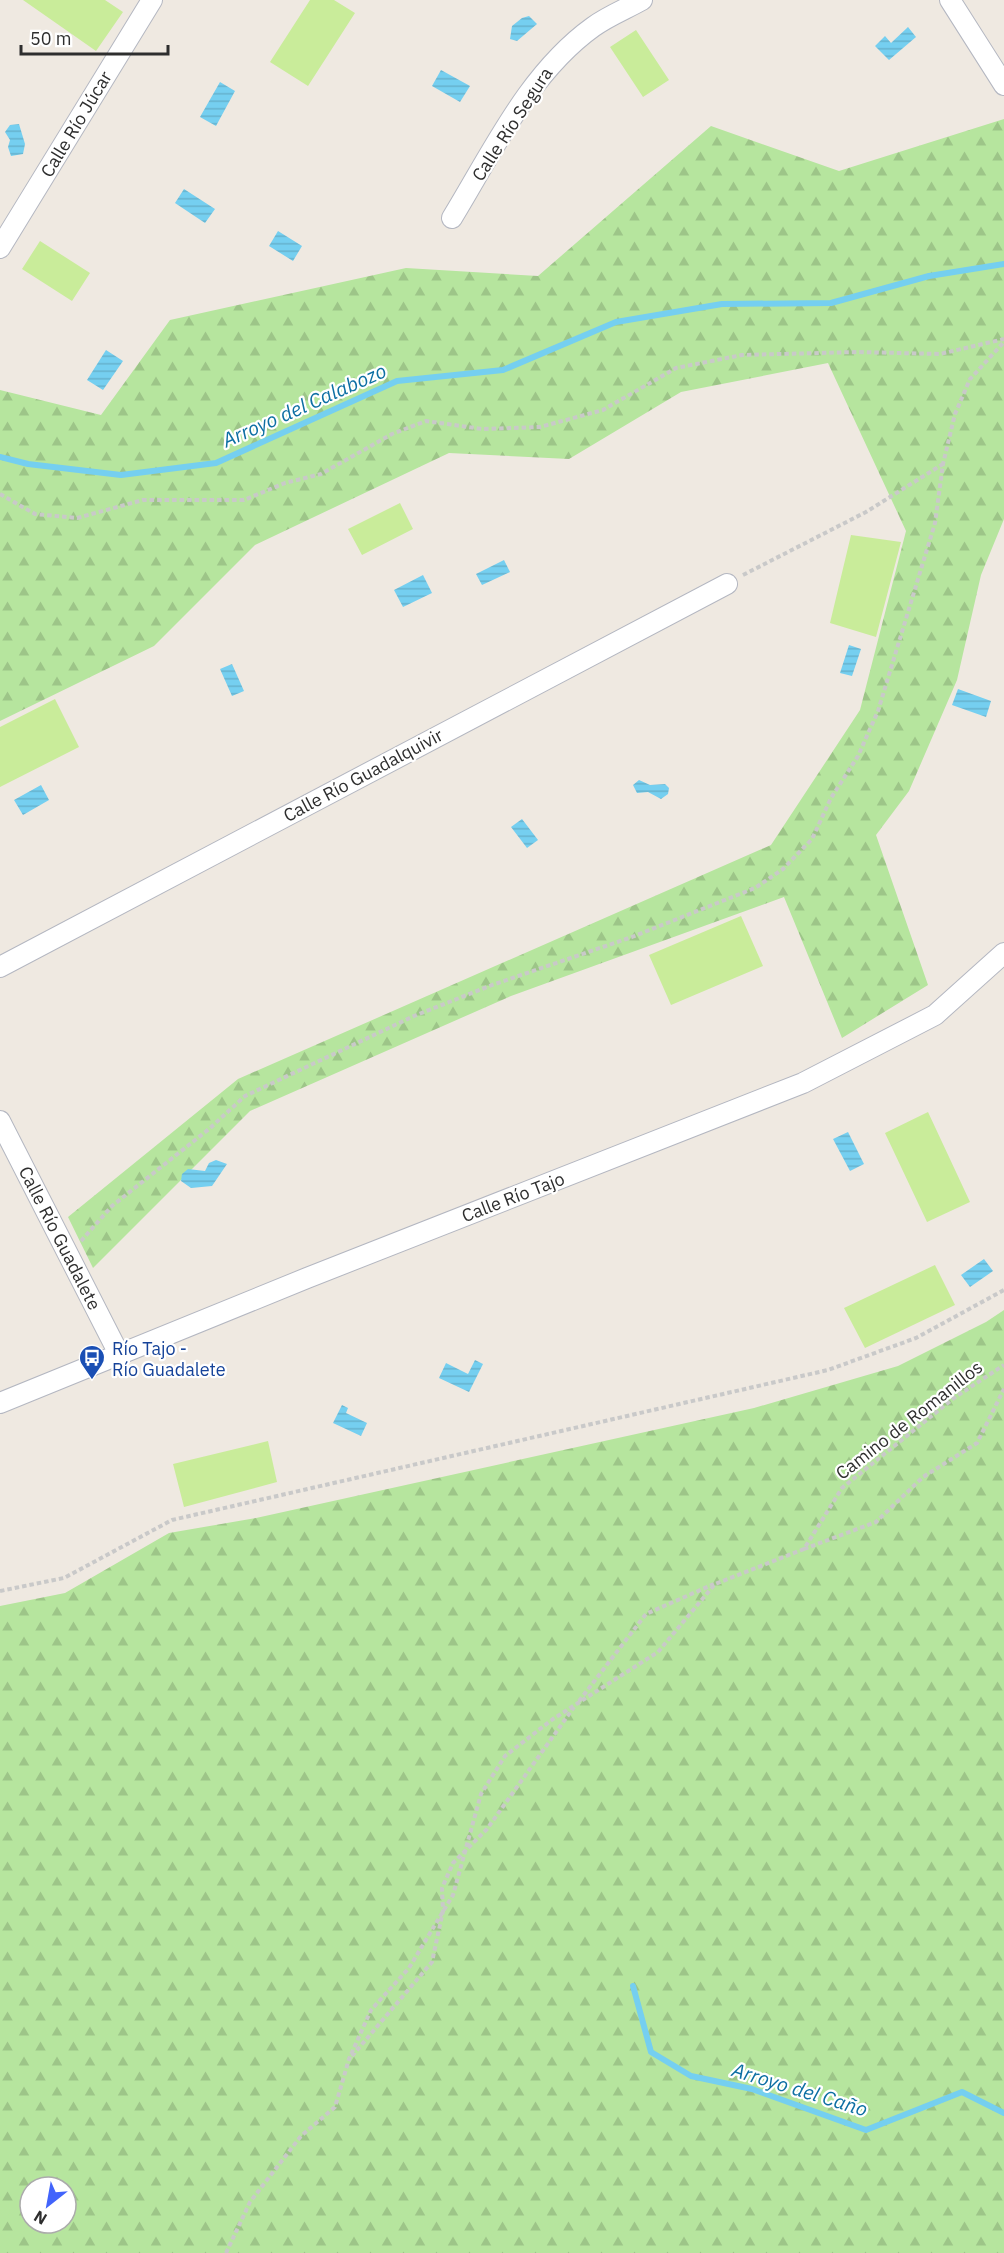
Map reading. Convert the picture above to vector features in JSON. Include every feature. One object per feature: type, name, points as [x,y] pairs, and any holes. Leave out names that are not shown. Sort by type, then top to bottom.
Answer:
[{"type":"street","name":"Calle Río Júcar","points":[[0,248],[152,0]]},
{"type":"street","name":"Calle Río Segura","points":[[452,218],[526,97],[557,58],[594,26],[642,0]]},
{"type":"street","points":[[950,0],[1004,85]]},
{"type":"street","name":"Calle Río Guadalquivir","points":[[0,967],[727,584]]},
{"type":"street","name":"Calle Río Tajo","points":[[0,1403],[307,1278],[803,1083],[935,1015],[1004,953]]},
{"type":"street","name":"Calle Río Guadalete","points":[[0,1121],[120,1356]]},
{"type":"path","points":[[68,1254],[112,1206],[209,1129],[245,1096],[414,1016],[492,985],[632,937],[755,888],[783,869],[812,839],[831,798],[858,756],[878,711],[935,523],[943,464],[954,414],[970,379],[1004,340]]},
{"type":"path","points":[[0,494],[35,514],[77,518],[143,500],[244,500],[285,483],[321,474],[392,434],[426,421],[482,429],[540,428],[603,410],[676,369],[742,355],[858,352],[940,354],[1004,340]]},
{"type":"path","points":[[727,584],[866,512],[943,464]]},
{"type":"path","points":[[0,1591],[64,1578],[171,1520],[828,1370],[916,1338],[1004,1290]]},
{"type":"path","name":"Camino de Romanillos","points":[[804,1549],[842,1488],[954,1398],[1004,1365]]},
{"type":"path","points":[[350,2059],[432,1962],[443,1911],[442,1888],[453,1863],[487,1829],[576,1704],[646,1614],[715,1584],[876,1522],[923,1477],[977,1443],[1004,1389]]},
{"type":"path","points":[[226,2253],[250,2202],[301,2136],[335,2107],[350,2059],[371,2010],[409,1968],[453,1895],[481,1794],[505,1756],[576,1704],[658,1652],[715,1584]]},
{"type":"green space","points":[[23,0],[105,0],[123,12],[96,51]]},
{"type":"green space","points":[[310,0],[334,0],[355,13],[308,86],[270,62]]},
{"type":"green space","points":[[636,30],[669,80],[643,97],[610,47]]},
{"type":"green space","points":[[1004,119],[1004,519],[981,575],[957,680],[909,791],[876,835],[928,985],[842,1038],[784,897],[511,996],[250,1111],[93,1268],[68,1217],[238,1079],[771,845],[860,710],[906,531],[828,363],[681,392],[569,459],[449,453],[255,545],[154,646],[0,721],[0,390],[101,415],[170,320],[406,268],[538,276],[711,126],[839,171]]},
{"type":"green space","points":[[40,241],[90,273],[72,301],[22,269]]},
{"type":"green space","points":[[400,503],[413,529],[362,555],[348,529]]},
{"type":"green space","points":[[851,535],[901,542],[876,637],[830,623]]},
{"type":"green space","points":[[55,699],[79,747],[0,787],[0,727]]},
{"type":"green space","points":[[741,916],[763,966],[671,1005],[649,955]]},
{"type":"green space","points":[[928,1112],[970,1202],[927,1222],[885,1133]]},
{"type":"green space","points":[[935,1265],[955,1305],[865,1348],[844,1308]]},
{"type":"green space","points":[[1004,1310],[1004,2253],[0,2253],[0,1606],[65,1593],[169,1533],[256,1518],[754,1408],[898,1366],[986,1322]]},
{"type":"green space","points":[[268,1441],[277,1482],[184,1507],[173,1464]]},
{"type":"water","points":[[529,16],[537,24],[517,41],[510,39],[512,26],[522,18]]},
{"type":"water","points":[[908,27],[916,37],[889,60],[875,46],[885,36],[891,43]]},
{"type":"water","points":[[441,70],[470,86],[460,102],[432,86]]},
{"type":"water","points":[[220,82],[235,91],[216,126],[200,117]]},
{"type":"water","points":[[19,124],[25,144],[23,154],[11,156],[8,147],[10,140],[5,132],[10,125]]},
{"type":"water","points":[[184,189],[215,209],[205,223],[175,203]]},
{"type":"water","points":[[278,231],[302,246],[293,261],[269,246]]},
{"type":"water","points":[[106,350],[123,361],[103,390],[87,380]]},
{"type":"water","points":[[504,560],[510,572],[482,585],[476,574]]},
{"type":"water","points":[[423,575],[432,593],[403,607],[394,590]]},
{"type":"water","points":[[849,645],[861,649],[852,676],[840,673]]},
{"type":"water","points":[[232,664],[244,691],[232,696],[220,669]]},
{"type":"water","points":[[958,689],[991,701],[986,717],[952,705]]},
{"type":"water","points":[[639,780],[650,785],[665,784],[669,788],[668,794],[661,799],[648,792],[637,793],[633,785]]},
{"type":"water","points":[[41,785],[49,800],[23,815],[14,800]]},
{"type":"water","points":[[522,819],[538,840],[527,848],[511,827]]},
{"type":"water","points":[[848,1132],[864,1164],[850,1171],[833,1139]]},
{"type":"water","points":[[216,1160],[227,1164],[212,1186],[191,1188],[181,1181],[182,1174],[188,1169],[205,1171],[209,1163]]},
{"type":"water","points":[[984,1259],[993,1271],[970,1287],[961,1275]]},
{"type":"water","points":[[475,1360],[483,1364],[469,1392],[439,1378],[446,1363],[468,1374]]},
{"type":"water","points":[[342,1405],[348,1408],[346,1413],[367,1423],[361,1436],[333,1423]]},
{"type":"waterway","name":"Arroyo del Calabozo","points":[[0,457],[28,464],[121,475],[216,463],[397,381],[503,370],[616,322],[722,304],[831,303],[929,276],[1004,264]]},
{"type":"waterway","name":"Arroyo del Caño","points":[[633,1986],[651,2052],[691,2076],[752,2089],[866,2130],[962,2092],[1004,2113]]},
{"type":"place","name":"Río Tajo - Río Guadalete","points":[[92,1381]]}]
